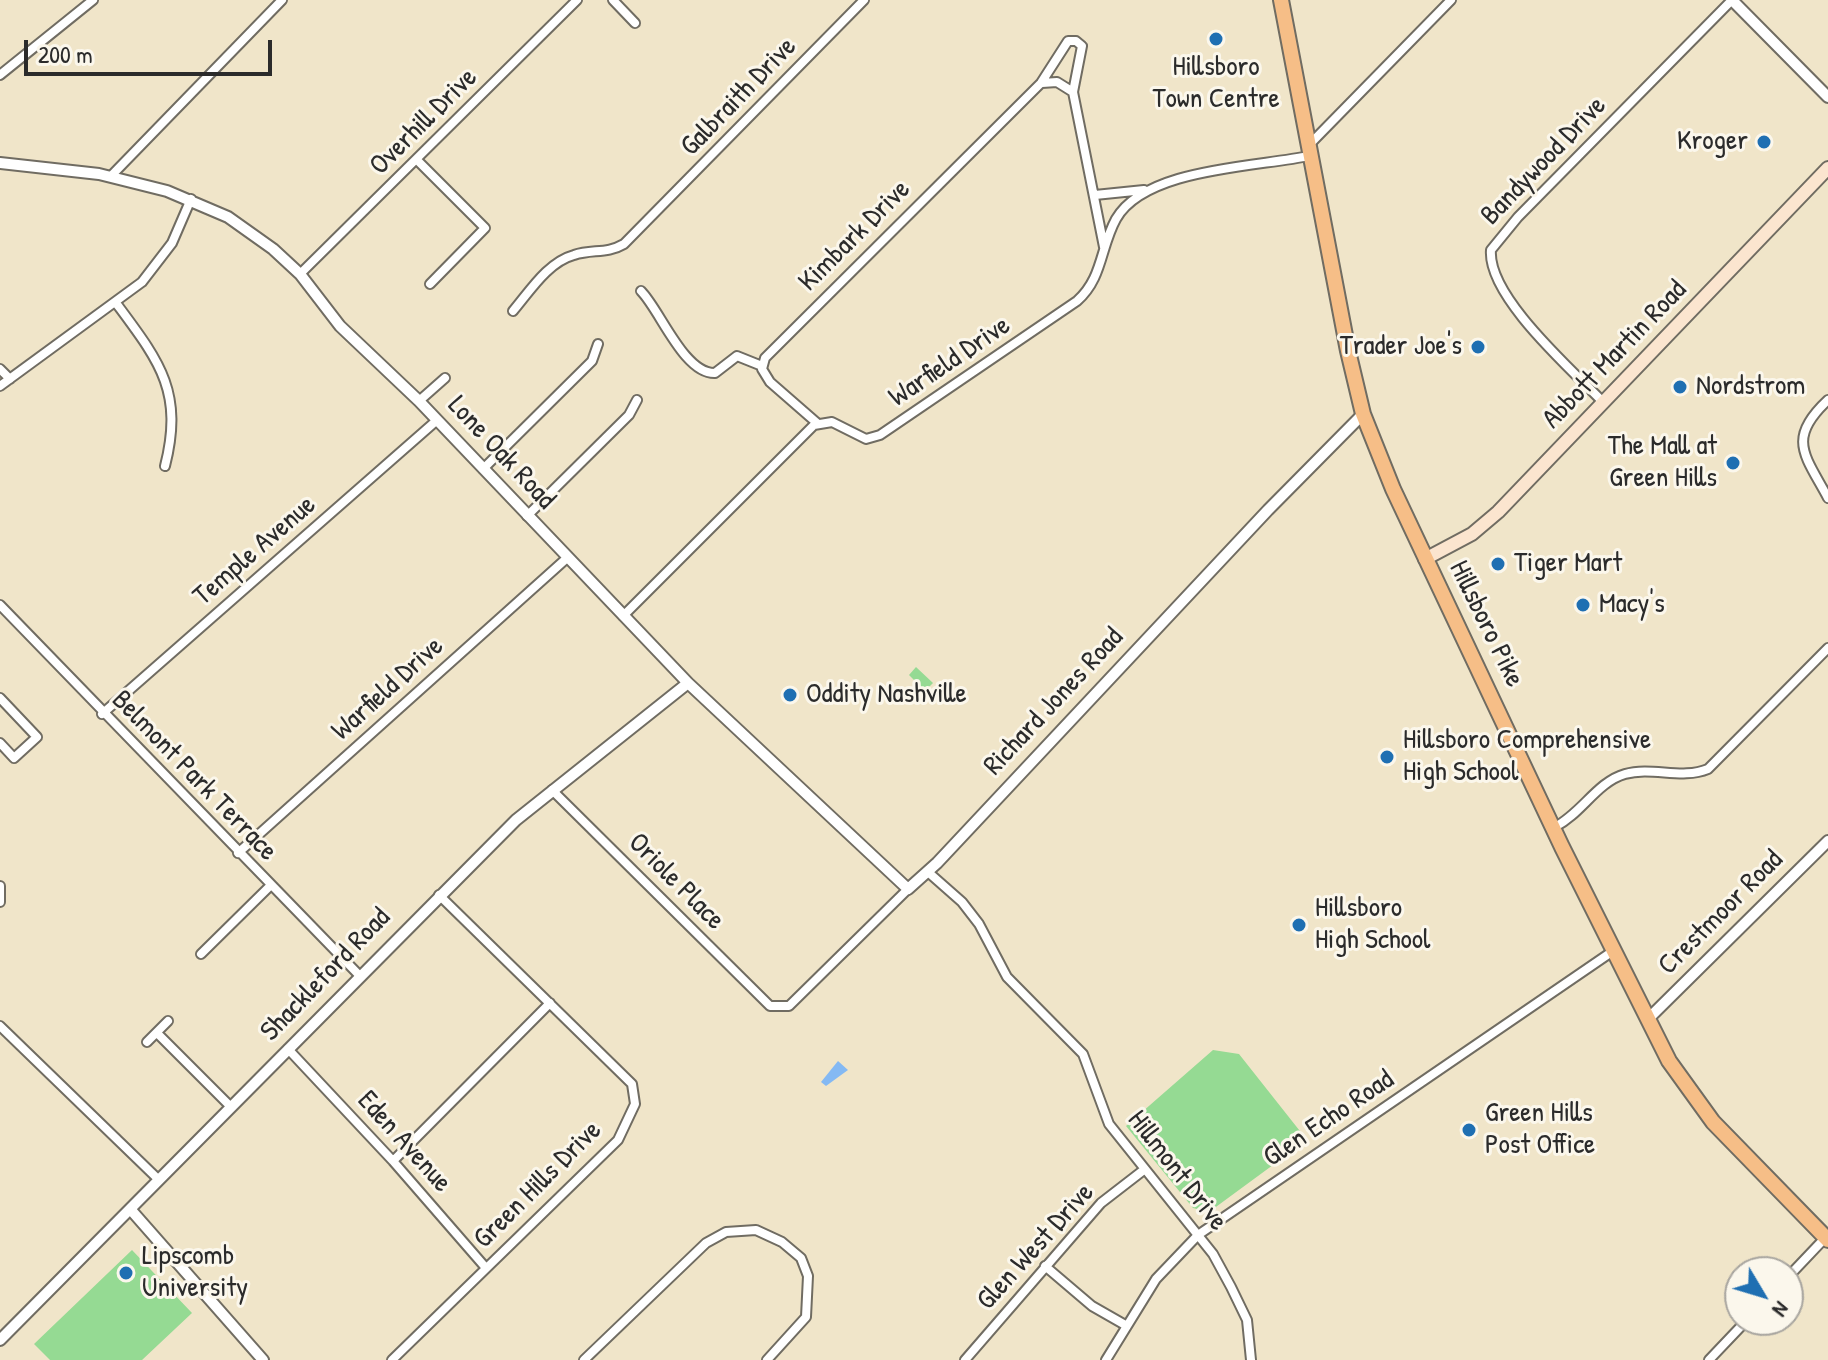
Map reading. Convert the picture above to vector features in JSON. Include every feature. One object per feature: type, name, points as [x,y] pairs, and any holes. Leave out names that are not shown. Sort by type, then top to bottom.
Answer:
[{"type":"main road","name":"Hillsboro Pike","points":[[1281,0],[1363,414],[1425,559],[1613,951],[1679,1078],[1713,1122],[1827,1239]]},
{"type":"main road","name":"Abbott Martin Road","points":[[1425,559],[1472,534],[1498,512],[1828,168]]},
{"type":"street","points":[[0,75],[93,0]]},
{"type":"street","points":[[111,176],[282,0]]},
{"type":"street","name":"Overhill Drive","points":[[300,274],[577,0]]},
{"type":"street","points":[[613,0],[635,23]]},
{"type":"street","name":"Galbraith Drive","points":[[513,311],[564,258],[579,253],[610,252],[644,224],[864,0]]},
{"type":"street","points":[[1309,151],[1451,0]]},
{"type":"street","points":[[1732,0],[1827,97]]},
{"type":"street","name":"Bandywood Drive","points":[[1603,402],[1519,311],[1492,269],[1491,250],[1518,217],[1732,0]]},
{"type":"street","name":"Kimbark Drive","points":[[762,366],[775,347],[1041,83],[1061,47],[1076,41],[1082,50],[1073,92],[1104,250]]},
{"type":"street","points":[[1041,83],[1053,81],[1073,92]]},
{"type":"street","name":"Warfield Drive","points":[[817,423],[832,422],[866,439],[885,433],[1071,306],[1093,284],[1117,217],[1144,190],[1170,181],[1309,151]]},
{"type":"street","points":[[417,160],[485,228],[430,284]]},
{"type":"street","name":"Lone Oak Road","points":[[0,163],[111,176],[191,199],[252,233],[300,274],[333,320],[419,401],[688,683],[908,889]]},
{"type":"street","points":[[1095,195],[1144,190]]},
{"type":"street","points":[[0,386],[116,303],[155,267],[172,243],[191,199]]},
{"type":"street","points":[[623,616],[817,423],[770,382],[762,366],[737,356],[712,374],[703,371],[669,336],[641,291]]},
{"type":"street","points":[[116,303],[168,382],[174,424],[165,466]]},
{"type":"street","points":[[483,469],[592,361],[598,344]]},
{"type":"street","points":[[0,369],[10,379]]},
{"type":"street","points":[[419,401],[445,378]]},
{"type":"street","points":[[527,516],[629,415],[637,400]]},
{"type":"street","points":[[1828,400],[1810,416],[1802,435],[1802,449],[1828,498]]},
{"type":"street","name":"Richard Jones Road","points":[[770,1006],[789,1006],[928,872],[1268,510],[1363,414]]},
{"type":"street","name":"Temple Avenue","points":[[102,714],[436,421]]},
{"type":"street","name":"Warfield Drive","points":[[238,853],[567,558]]},
{"type":"street","name":"Belmont Park Terrace","points":[[0,606],[359,975]]},
{"type":"street","points":[[0,622],[8,614]]},
{"type":"street","points":[[1555,827],[1572,818],[1609,781],[1623,774],[1641,770],[1692,773],[1708,769],[1828,648]]},
{"type":"street","name":"Shackleford Road","points":[[0,1340],[439,895],[552,790],[688,683]]},
{"type":"street","points":[[0,698],[37,737],[14,758],[0,743]]},
{"type":"street","name":"Oriole Place","points":[[552,790],[770,1006]]},
{"type":"street","name":"Crestmoor Road","points":[[1647,1020],[1828,841]]},
{"type":"street","name":"Hillmont Drive","points":[[928,872],[962,902],[979,924],[1014,985],[1083,1054],[1109,1124],[1213,1254],[1247,1320],[1251,1360]]},
{"type":"street","points":[[0,886],[0,902]]},
{"type":"street","points":[[201,954],[270,886]]},
{"type":"street","name":"Green Hills Drive","points":[[392,1360],[618,1140],[635,1104],[632,1084],[439,895]]},
{"type":"street","name":"Glen Echo Road","points":[[1106,1360],[1156,1279],[1198,1235],[1613,951]]},
{"type":"street","points":[[393,1161],[550,1003]]},
{"type":"street","points":[[147,1042],[168,1021]]},
{"type":"street","points":[[0,1026],[159,1180]]},
{"type":"street","points":[[157,1033],[231,1107]]},
{"type":"street","name":"Eden Avenue","points":[[288,1049],[393,1161],[486,1268]]},
{"type":"street","name":"Glen West Drive","points":[[965,1360],[1101,1203],[1145,1169]]},
{"type":"street","points":[[131,1210],[263,1360]]},
{"type":"street","points":[[584,1360],[706,1243],[726,1232],[756,1230],[782,1242],[801,1258],[808,1276],[806,1317],[767,1360]]},
{"type":"street","points":[[1804,1261],[1827,1239]]},
{"type":"street","points":[[1045,1266],[1092,1306],[1127,1326]]},
{"type":"street","points":[[0,1327],[19,1324]]},
{"type":"street","points":[[1709,1360],[1732,1336]]},
{"type":"green space","points":[[916,667],[933,683],[925,691],[909,675]]},
{"type":"green space","points":[[1213,1050],[1239,1054],[1307,1140],[1209,1212],[1193,1208],[1126,1126]]},
{"type":"green space","points":[[132,1250],[192,1313],[142,1360],[50,1360],[34,1344]]},
{"type":"water","points":[[838,1061],[848,1070],[826,1086],[821,1082]]},
{"type":"place","name":"Hillsboro Town Centre","points":[[1216,39]]},
{"type":"place","name":"Kroger","points":[[1764,142]]},
{"type":"place","name":"Trader Joe's","points":[[1478,347]]},
{"type":"place","name":"Nordstrom","points":[[1680,387]]},
{"type":"place","name":"The Mall at Green Hills","points":[[1733,463]]},
{"type":"place","name":"Tiger Mart","points":[[1498,564]]},
{"type":"place","name":"Macy's","points":[[1583,605]]},
{"type":"place","name":"Oddity Nashville","points":[[790,695]]},
{"type":"place","name":"Hillsboro Comprehensive High School","points":[[1387,757]]},
{"type":"place","name":"Hillsboro High School","points":[[1299,925]]},
{"type":"place","name":"Green Hills Post Office","points":[[1469,1130]]},
{"type":"place","name":"Lipscomb University","points":[[126,1273]]}]
